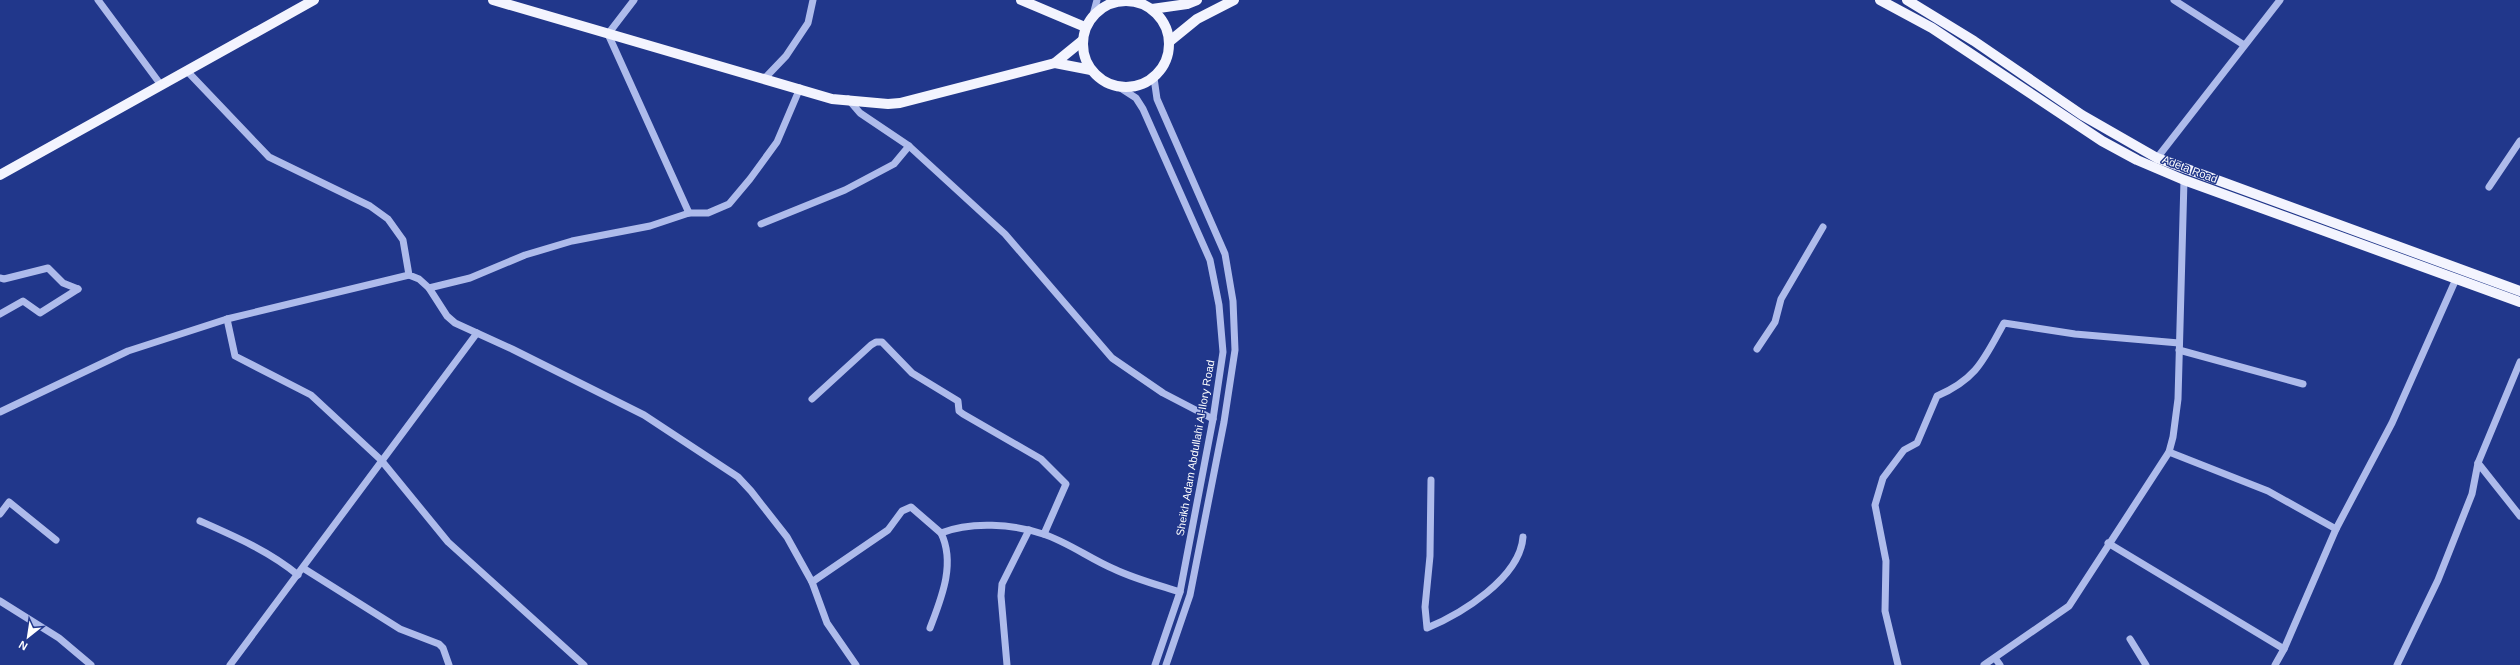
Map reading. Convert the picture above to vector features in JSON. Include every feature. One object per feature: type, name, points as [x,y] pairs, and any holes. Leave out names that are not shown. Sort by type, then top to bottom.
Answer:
[{"type":"main road","points":[[0,174],[314,0]]},
{"type":"main road","points":[[493,0],[764,79],[800,88],[832,99],[848,99],[888,104],[900,103],[1055,63],[1082,41]]},
{"type":"main road","points":[[1021,0],[1085,27]]},
{"type":"main road","points":[[1120,0],[1137,2],[1152,9],[1163,21],[1170,40],[1167,61],[1154,78],[1137,86],[1119,87],[1103,82],[1091,70],[1083,55],[1082,41],[1085,27],[1093,15],[1104,6],[1120,0]]},
{"type":"main road","points":[[1152,9],[1187,4],[1197,0]]},
{"type":"main road","points":[[1170,40],[1197,19],[1234,0]]},
{"type":"main road","name":"Adeta Road","points":[[1880,0],[1932,28],[2102,141],[2137,160],[2184,180],[2520,302]]},
{"type":"main road","name":"Adeta Road","points":[[1907,0],[1974,40],[2076,111],[2156,158],[2520,291]]},
{"type":"main road","points":[[1055,63],[1091,70]]},
{"type":"street","points":[[98,0],[161,85]]},
{"type":"street","points":[[634,0],[608,34],[689,213]]},
{"type":"street","points":[[764,79],[786,56],[808,23],[813,0]]},
{"type":"street","points":[[1093,15],[1097,0]]},
{"type":"street","points":[[2174,0],[2244,45]]},
{"type":"street","points":[[2156,158],[2280,0]]},
{"type":"street","points":[[187,70],[269,158],[370,206],[388,219],[403,240],[409,275]]},
{"type":"street","name":"Sheikh Adam Abdullahi Al-Ilory Road","points":[[1154,78],[1157,100],[1225,254],[1233,302],[1235,350],[1228,396],[1190,595],[1166,665]]},
{"type":"street","name":"Sheikh Adam Abdullahi Al-Ilory Road","points":[[1119,87],[1136,98],[1143,109],[1210,260],[1219,305],[1223,352],[1213,419],[1180,592],[1155,665]]},
{"type":"street","points":[[429,288],[470,278],[525,255],[572,241],[650,226],[689,213],[708,213],[729,204],[750,179],[777,142],[800,88]]},
{"type":"street","points":[[848,99],[860,113],[909,146],[1005,234],[1112,358],[1163,393],[1213,419]]},
{"type":"street","points":[[2489,187],[2520,141]]},
{"type":"street","points":[[762,224],[845,190],[894,164],[909,146]]},
{"type":"street","points":[[1984,665],[2069,606],[2108,542],[2164,462],[2169,452],[2173,437],[2178,399],[2184,180]]},
{"type":"street","points":[[1757,349],[1775,322],[1781,298],[1823,227]]},
{"type":"street","points":[[0,278],[4,279],[48,268],[63,283],[78,289],[40,313],[23,301],[0,314]]},
{"type":"street","points":[[0,412],[128,351],[227,319],[409,275],[419,279],[429,288],[447,316],[455,323],[644,415],[738,477],[752,491],[787,537],[812,582],[827,623],[856,665]]},
{"type":"street","points":[[2275,665],[2284,649],[2336,529],[2392,423],[2456,279]]},
{"type":"street","points":[[227,319],[235,356],[311,395],[381,460],[448,542],[581,664]]},
{"type":"street","points":[[1898,665],[1885,611],[1886,561],[1875,505],[1881,484],[1891,467],[1904,450],[1917,443],[1937,396],[1958,387],[1979,368],[2004,323],[2075,334],[2179,346],[2303,384]]},
{"type":"street","points":[[230,665],[298,575],[381,460],[477,333]]},
{"type":"street","points":[[812,399],[871,345],[876,342],[882,342],[912,373],[958,401],[958,410],[962,414],[1041,459],[1066,484],[1044,534]]},
{"type":"street","points":[[2397,665],[2438,580],[2472,494],[2478,464],[2520,362]]},
{"type":"street","points":[[1217,393],[1228,396]]},
{"type":"street","points":[[2169,452],[2268,491],[2336,529]]},
{"type":"street","points":[[2478,464],[2520,516]]},
{"type":"street","points":[[1431,480],[1430,556],[1425,607],[1427,628],[1451,619],[1499,582],[1514,564],[1523,545],[1523,537]]},
{"type":"street","points":[[0,514],[9,502],[56,540]]},
{"type":"street","points":[[812,582],[888,530],[902,511],[911,507],[941,533],[947,550],[946,574],[942,597],[930,628]]},
{"type":"street","points":[[200,521],[237,536],[282,562],[298,575]]},
{"type":"street","points":[[941,533],[954,527],[971,526],[1000,526],[1029,530],[1044,534],[1114,570],[1180,592]]},
{"type":"street","points":[[1007,665],[1001,596],[1002,584],[1029,530]]},
{"type":"street","points":[[2108,542],[2284,649]]},
{"type":"street","points":[[303,568],[400,629],[439,644],[443,648],[449,665]]},
{"type":"street","points":[[1,603],[59,638],[91,665]]},
{"type":"street","points":[[2130,639],[2146,665]]},
{"type":"street","points":[[1995,658],[2000,665]]}]
